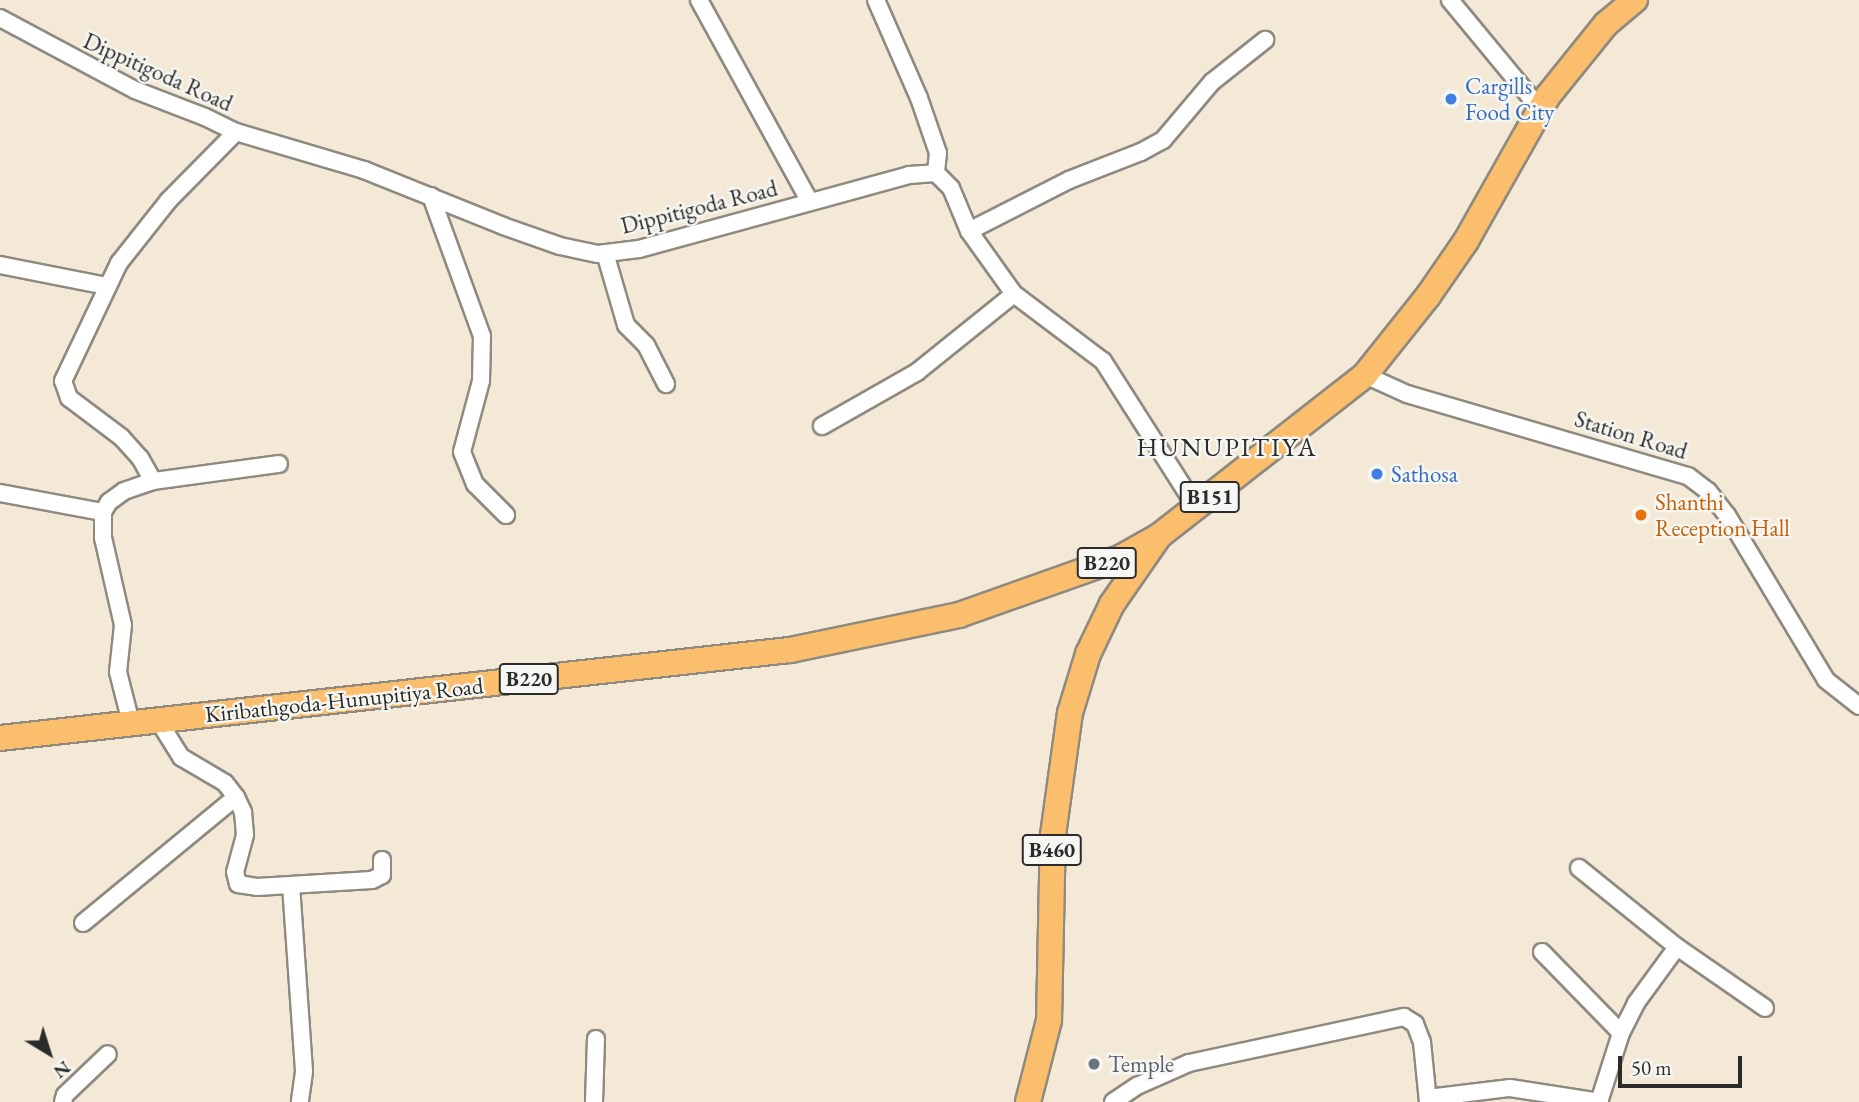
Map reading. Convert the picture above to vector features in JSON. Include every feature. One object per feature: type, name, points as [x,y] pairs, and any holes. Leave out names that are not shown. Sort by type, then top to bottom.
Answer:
[{"type":"main road","name":"Kiribathgoda-Hunupitiya Road","points":[[0,738],[790,650],[959,615],[1120,558],[1159,536],[1365,376],[1428,296],[1466,241],[1541,110],[1575,60],[1606,24],[1635,0]]},
{"type":"main road","name":"B460","points":[[1028,1102],[1049,1020],[1053,835],[1070,713],[1088,654],[1112,604],[1159,536]]},
{"type":"street","points":[[699,0],[810,202]]},
{"type":"street","points":[[876,0],[914,86],[938,153],[936,173],[951,188],[968,231],[1014,295],[1103,361],[1196,507]]},
{"type":"street","points":[[1450,0],[1541,110]]},
{"type":"street","name":"Dippitigoda Road","points":[[0,18],[135,90],[236,132],[364,170],[559,246],[605,253],[639,249],[909,175],[936,173]]},
{"type":"street","points":[[968,231],[1069,180],[1141,152],[1163,140],[1212,82],[1265,40]]},
{"type":"street","points":[[153,481],[140,458],[121,437],[69,398],[63,381],[119,263],[142,231],[236,132]]},
{"type":"street","points":[[431,196],[482,336],[481,381],[461,452],[475,484],[506,515]]},
{"type":"street","points":[[605,253],[626,325],[646,345],[666,384]]},
{"type":"street","points":[[0,265],[107,286]]},
{"type":"street","points":[[822,426],[917,372],[1014,295]]},
{"type":"street","name":"Station Road","points":[[1365,376],[1407,394],[1688,476],[1708,491],[1727,514],[1826,680],[1859,706]]},
{"type":"street","points":[[131,723],[118,672],[123,625],[103,538],[103,512],[109,502],[124,491],[153,481],[279,464]]},
{"type":"street","points":[[0,493],[103,512]]},
{"type":"street","points":[[158,720],[181,757],[225,783],[236,797],[243,812],[246,835],[235,872],[239,884],[257,887],[379,878],[382,860]]},
{"type":"street","points":[[83,923],[236,797]]},
{"type":"street","points":[[1579,868],[1677,947],[1765,1008]]},
{"type":"street","points":[[291,885],[304,1072],[300,1102]]},
{"type":"street","points":[[1113,1102],[1138,1086],[1189,1063],[1404,1017],[1415,1024],[1422,1042],[1428,1100],[1510,1088],[1600,1102],[1621,1033],[1636,1003],[1677,947]]},
{"type":"street","points":[[1542,952],[1621,1033]]},
{"type":"street","points":[[594,1102],[596,1039]]},
{"type":"street","points":[[63,1102],[65,1095],[108,1054]]},
{"type":"place","name":"Cargills Food City","points":[[1451,99]]},
{"type":"place","name":"Sathosa","points":[[1377,474]]},
{"type":"place","name":"Shanthi Reception Hall","points":[[1641,515]]},
{"type":"place","name":"Temple","points":[[1094,1064]]},
{"type":"district","name":"HUNUPITIYA","points":[[1227,448]]}]
